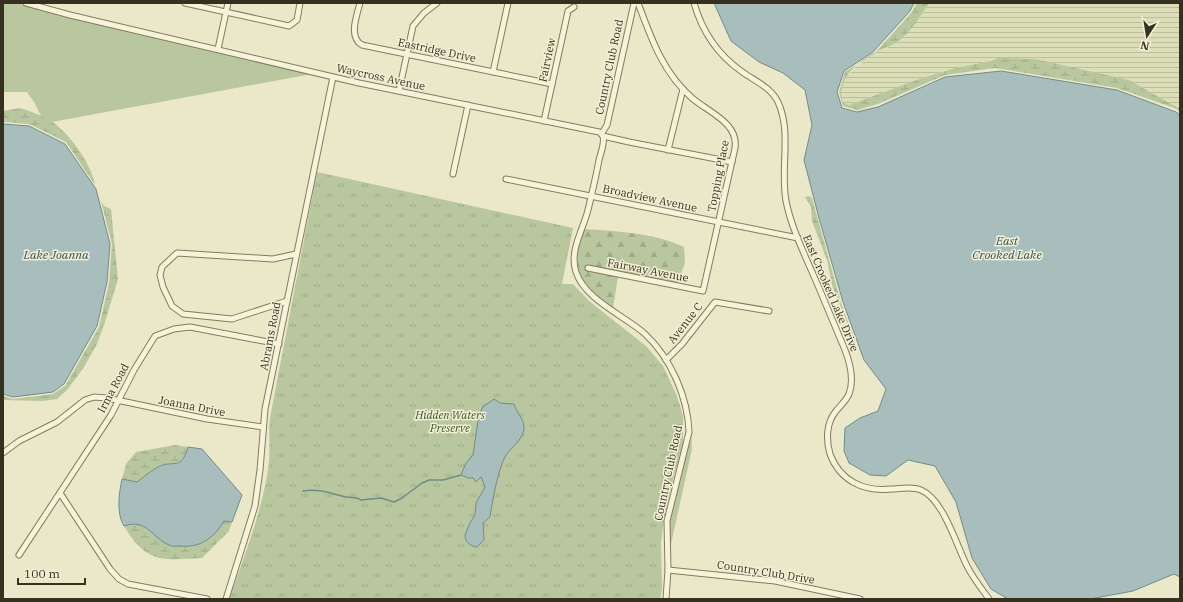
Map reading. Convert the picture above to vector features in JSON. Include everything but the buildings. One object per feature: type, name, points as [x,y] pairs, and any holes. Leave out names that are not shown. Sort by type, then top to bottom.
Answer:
[{"type":"street","name":"Waycross Avenue","points":[[26,3],[70,16],[218,49],[333,77],[544,121],[668,150],[732,162]]},
{"type":"street","points":[[185,3],[288,26],[297,20],[300,3]]},
{"type":"street","points":[[218,49],[228,3]]},
{"type":"street","name":"Eastridge Drive","points":[[360,3],[354,34],[356,40],[362,44],[552,84]]},
{"type":"street","points":[[399,91],[413,26],[424,13],[437,3]]},
{"type":"street","points":[[493,72],[508,3]]},
{"type":"street","name":"Country Club Road","points":[[634,3],[607,126],[602,135],[592,197],[574,252],[574,265],[578,277],[593,295],[645,334],[666,360],[685,404],[689,420],[689,432],[667,521],[668,570],[666,599]]},
{"type":"street","name":"Topping Place","points":[[638,3],[657,53],[683,89],[734,133],[736,142],[703,291]]},
{"type":"street","name":"East Crooked Lake Drive","points":[[694,3],[702,27],[719,52],[741,72],[763,86],[778,102],[785,132],[784,166],[786,199],[798,238],[845,350],[850,366],[851,382],[849,393],[832,416],[827,434],[828,445],[833,461],[845,478],[864,488],[884,490],[912,488],[927,494],[942,510],[968,568],[989,599]]},
{"type":"street","name":"Fairview","points":[[544,121],[568,11],[574,7]]},
{"type":"street","name":"Abrams Road","points":[[226,599],[255,506],[260,470],[263,427],[278,344],[333,77]]},
{"type":"street","points":[[668,150],[683,89]]},
{"type":"street","points":[[454,174],[468,105]]},
{"type":"street","name":"Broadview Avenue","points":[[506,179],[798,238]]},
{"type":"street","points":[[287,301],[238,318],[189,315],[172,306],[161,281],[160,271],[166,262],[177,253],[273,259],[296,254]]},
{"type":"street","name":"Fairway Avenue","points":[[588,268],[703,291]]},
{"type":"street","name":"Avenue C","points":[[666,360],[682,344],[715,302],[724,302],[769,311]]},
{"type":"street","name":"Irma Road","points":[[19,555],[118,401],[150,343],[158,334],[190,327],[278,344]]},
{"type":"street","name":"Joanna Drive","points":[[4,451],[19,441],[58,422],[85,400],[100,397],[207,419],[263,427]]},
{"type":"street","points":[[60,493],[110,569],[124,582],[207,599]]},
{"type":"street","name":"Country Club Drive","points":[[668,570],[775,582],[860,599]]},
{"type":"green space","points":[[3,3],[18,3],[70,18],[312,74],[52,122],[41,116],[27,92],[3,92]]},
{"type":"green space","points":[[917,3],[929,3],[909,31],[901,39],[876,52],[912,12]]},
{"type":"green space","points":[[929,3],[1180,3],[1180,109],[1129,80],[998,58],[922,78],[849,105],[843,103],[840,96],[841,85],[845,78],[857,66],[876,52],[886,49],[919,19]]},
{"type":"green space","points":[[876,52],[874,54],[858,64],[869,56]]},
{"type":"green space","points":[[998,58],[1035,59],[1129,80],[1180,109],[1180,112],[1177,109],[1117,88],[995,68],[945,75],[878,104],[857,110],[843,106],[839,92],[845,72],[858,64],[845,79],[842,87],[841,95],[843,103],[849,105],[922,78]]},
{"type":"green space","points":[[20,108],[38,114],[50,121],[67,135],[80,151],[90,169],[95,185],[66,142],[29,124],[3,122],[3,111]]},
{"type":"green space","name":"Hidden Waters Preserve","points":[[317,172],[573,228],[562,284],[573,284],[589,301],[646,346],[663,366],[677,396],[683,416],[683,445],[673,479],[664,519],[661,543],[662,590],[660,599],[229,599],[252,535],[265,486],[269,464],[270,418]]},
{"type":"green space","points":[[809,196],[812,198],[841,303],[861,358],[832,285],[827,260],[812,221],[811,207],[805,197]]},
{"type":"green space","points":[[101,201],[104,206],[111,209],[118,279],[97,344],[84,367],[67,390],[57,399],[43,401],[3,400],[3,396],[13,399],[53,394],[65,386],[99,327],[109,283],[112,244]]},
{"type":"green space","points":[[584,229],[648,236],[672,242],[684,247],[685,263],[677,284],[630,276],[618,277],[613,308],[592,291],[580,274],[578,255]]},
{"type":"green space","points":[[691,433],[692,449],[669,553],[669,521]]},
{"type":"green space","points":[[175,445],[188,447],[182,460],[179,462],[158,467],[137,482],[122,479],[126,464],[136,452]]},
{"type":"green space","points":[[224,521],[232,522],[229,531],[202,558],[188,559],[165,559],[148,553],[132,538],[124,526],[134,524],[143,526],[159,538]]},
{"type":"water","name":"East Crooked Lake","points":[[714,3],[914,3],[910,11],[873,52],[844,71],[837,92],[842,108],[857,112],[878,107],[945,77],[1001,71],[1117,90],[1176,112],[1180,115],[1180,577],[1174,574],[1133,591],[1090,599],[1008,599],[991,589],[972,558],[956,502],[935,466],[908,460],[886,476],[870,475],[849,463],[844,451],[845,428],[860,418],[878,411],[886,389],[864,360],[843,302],[819,218],[804,160],[812,125],[805,90],[783,73],[759,62],[731,41]]},
{"type":"water","name":"Lake Joanna","points":[[3,124],[29,126],[65,144],[96,189],[110,244],[107,282],[97,326],[64,384],[53,392],[13,397],[3,394]]},
{"type":"water","points":[[494,399],[500,403],[514,404],[523,422],[524,429],[519,441],[507,453],[502,463],[490,517],[483,523],[484,540],[477,547],[468,543],[465,535],[475,515],[476,503],[485,487],[481,477],[476,482],[473,478],[468,478],[461,475],[466,463],[473,455],[479,414],[483,407]]},
{"type":"water","points":[[188,447],[202,449],[242,495],[232,522],[224,521],[215,533],[205,541],[200,544],[187,546],[170,546],[149,530],[138,525],[132,524],[124,526],[121,521],[119,509],[122,479],[137,482],[158,467],[179,462],[185,455]]},
{"type":"waterway","points":[[303,491],[320,491],[361,500],[381,498],[394,502],[429,480],[443,480],[461,475]]}]
